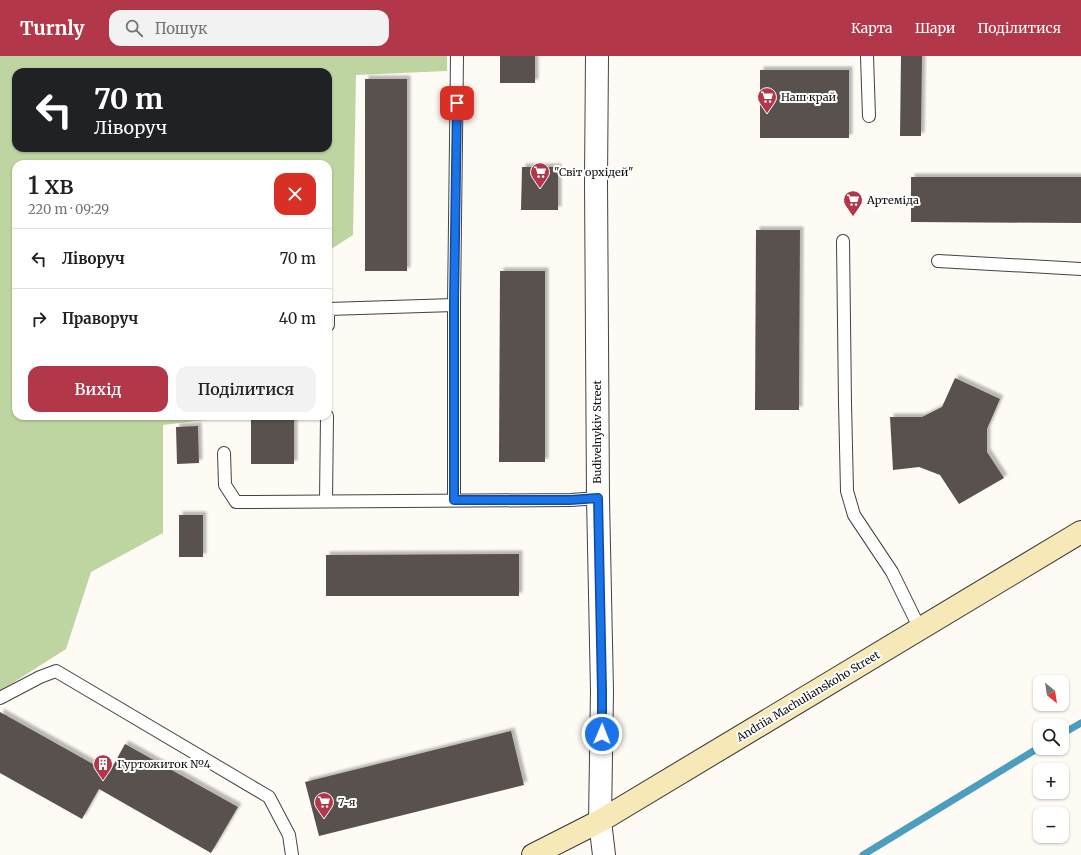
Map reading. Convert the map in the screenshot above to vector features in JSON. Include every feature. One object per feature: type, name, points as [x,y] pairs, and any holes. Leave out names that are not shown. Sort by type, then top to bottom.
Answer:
[{"type":"street","name":"Budivelnykiv Street","points":[[597,56],[596,197],[598,498],[602,691],[600,821],[604,855]]},
{"type":"street","name":"Andriia Machulianskoho Street","points":[[533,855],[600,821],[1081,532]]},
{"type":"lane","points":[[454,500],[454,305],[457,56]]},
{"type":"lane","points":[[867,56],[869,116]]},
{"type":"lane","points":[[843,241],[847,491],[854,515],[892,572],[920,629]]},
{"type":"lane","points":[[938,261],[1081,269]]},
{"type":"lane","points":[[332,309],[454,305]]},
{"type":"lane","points":[[326,501],[327,420]]},
{"type":"lane","points":[[224,453],[225,485],[236,502],[570,500],[598,498]]},
{"type":"lane","points":[[0,698],[40,677],[56,671],[269,796],[289,835],[292,855]]},
{"type":"green space","points":[[0,56],[447,56],[447,71],[356,75],[353,235],[332,248],[332,160],[12,160],[12,420],[205,420],[163,425],[163,533],[91,572],[66,649],[0,691]]},
{"type":"building","points":[[500,56],[535,56],[535,83],[500,83]]},
{"type":"building","points":[[901,56],[922,56],[921,136],[900,136]]},
{"type":"building","points":[[760,70],[849,70],[849,138],[760,138]]},
{"type":"building","points":[[365,79],[407,79],[407,271],[365,271]]},
{"type":"building","name":"\"Світ орхідей\"","points":[[522,167],[558,167],[558,210],[521,210]]},
{"type":"building","points":[[911,177],[1081,177],[1081,223],[911,222]]},
{"type":"building","points":[[756,230],[800,230],[799,410],[755,410]]},
{"type":"building","points":[[500,271],[545,271],[545,462],[499,462]]},
{"type":"building","points":[[955,378],[1000,399],[987,429],[987,452],[1004,478],[959,504],[940,475],[919,467],[893,470],[890,417],[922,417],[942,407]]},
{"type":"building","points":[[251,420],[294,420],[294,464],[251,464]]},
{"type":"building","points":[[198,426],[199,463],[177,464],[176,427]]},
{"type":"building","points":[[179,515],[203,515],[203,557],[179,557]]},
{"type":"building","points":[[519,554],[519,596],[326,596],[326,555]]},
{"type":"building","name":"Гуртожиток №4","points":[[0,712],[109,773],[125,744],[238,807],[211,853],[99,789],[82,819],[0,773]]},
{"type":"building","points":[[511,731],[524,785],[319,836],[305,782]]},
{"type":"waterway","points":[[1069,730],[1081,723]]},
{"type":"waterway","points":[[863,855],[1033,751]]},
{"type":"place","name":"Наш край","points":[[767,114]]},
{"type":"place","name":"\"Світ орхідей\"","points":[[540,189]]},
{"type":"place","name":"Артеміда","points":[[853,217]]},
{"type":"place","name":"Гуртожиток №4","points":[[103,781]]},
{"type":"place","name":"7-я","points":[[324,819]]},
{"type":"route","points":[[457,103],[454,305],[454,500],[570,500],[598,498],[602,734]]}]
